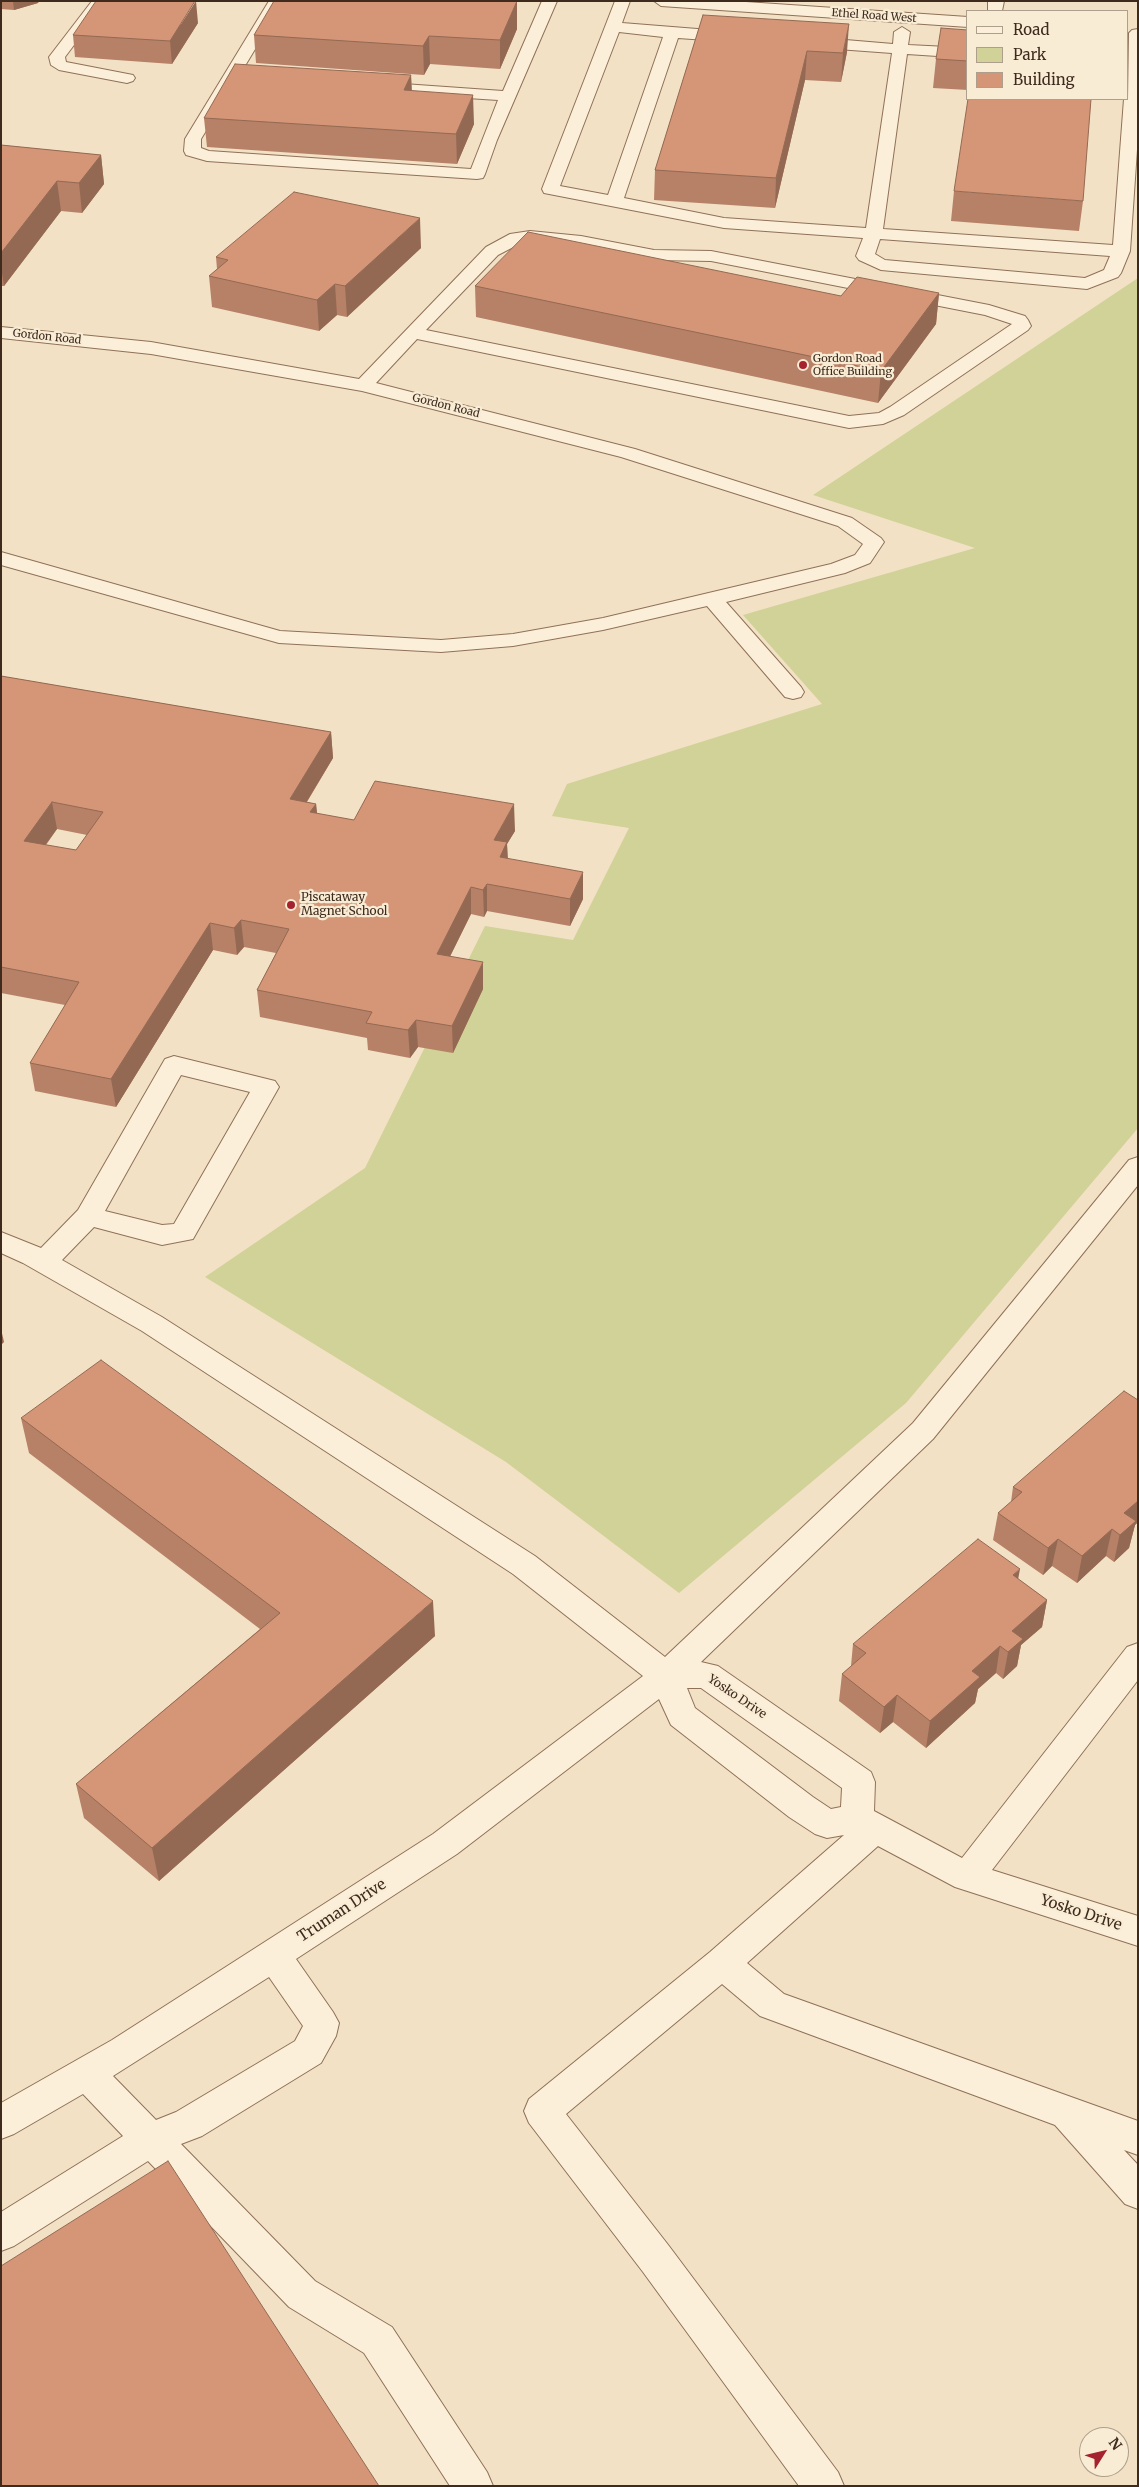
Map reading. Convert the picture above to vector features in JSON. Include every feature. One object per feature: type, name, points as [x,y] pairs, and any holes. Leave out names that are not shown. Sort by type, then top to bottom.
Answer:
[{"type":"street","points":[[100,1],[57,57],[59,65],[127,78]]},
{"type":"street","points":[[289,2],[278,1],[193,139],[192,151],[207,156],[477,174],[508,96],[550,1]]},
{"type":"street","points":[[623,1],[550,189],[724,223],[1121,250]]},
{"type":"street","name":"Ethel Road West","points":[[661,1],[780,5],[904,18],[966,22]]},
{"type":"street","points":[[524,16],[544,18]]},
{"type":"street","points":[[904,18],[874,233],[865,256],[881,265],[1087,284],[1112,273],[1121,250],[1134,33]]},
{"type":"street","points":[[612,27],[751,38]]},
{"type":"street","points":[[614,201],[672,33]]},
{"type":"street","points":[[791,41],[966,53]]},
{"type":"street","points":[[231,77],[251,79]]},
{"type":"street","points":[[360,86],[508,96]]},
{"type":"street","points":[[363,385],[413,332],[492,251],[501,244],[530,236],[581,241],[654,255],[711,256],[989,310],[1019,320],[1022,326],[897,411],[883,418],[849,422],[413,332]]},
{"type":"street","name":"Gordon Road","points":[[2,333],[151,348],[363,385],[628,453],[845,522],[874,542],[863,559],[838,568],[711,598]]},
{"type":"street","points":[[1,558],[190,614],[279,637],[350,643],[441,646],[513,640],[603,624],[711,598],[793,692]]},
{"type":"street","points":[[44,1262],[88,1216],[174,1065],[266,1087],[183,1232],[162,1235],[88,1216]]},
{"type":"street","name":"Truman Drive","points":[[1,2122],[125,2051],[446,1844],[666,1676],[923,1431],[1138,1166]]},
{"type":"street","points":[[1,1242],[44,1262],[152,1324],[524,1565],[666,1676],[682,1716],[801,1807],[827,1824],[866,1822]]},
{"type":"street","points":[[966,1877],[1138,1656]]},
{"type":"street","name":"Yosko Drive","points":[[666,1676],[707,1675],[858,1782],[866,1822],[966,1877],[1138,1931]]},
{"type":"street","points":[[824,2486],[656,2259],[542,2111],[722,1963],[866,1822]]},
{"type":"street","points":[[1,2233],[151,2139],[189,2124],[308,2052],[318,2036],[322,2023],[274,1955]]},
{"type":"street","points":[[722,1963],[772,2005],[1138,2138]]},
{"type":"street","points":[[86,2073],[302,2294],[378,2340],[473,2486]]},
{"type":"street","points":[[1066,2112],[1138,2192]]},
{"type":"green space","points":[[1138,278],[1138,1128],[906,1403],[679,1593],[506,1462],[205,1277],[365,1168],[485,926],[573,940],[629,828],[552,816],[567,784],[822,704],[743,615],[975,548],[813,495]]},
{"type":"building","points":[[96,1],[195,1],[170,41],[73,35]]},
{"type":"building","points":[[274,1],[517,1],[500,40],[429,36],[423,46],[254,35]]},
{"type":"building","points":[[703,15],[849,24],[843,53],[807,51],[776,178],[655,170]]},
{"type":"building","points":[[941,28],[966,30],[966,61],[936,59]]},
{"type":"building","points":[[235,64],[411,75],[404,90],[473,95],[456,134],[204,118]]},
{"type":"building","points":[[968,100],[1091,100],[1083,201],[954,191]]},
{"type":"building","points":[[1,145],[101,155],[79,183],[57,181],[1,253]]},
{"type":"building","points":[[294,192],[420,218],[345,286],[335,284],[317,300],[209,276],[228,260],[216,257]]},
{"type":"building","points":[[528,232],[841,296],[857,277],[939,293],[881,371],[475,286]]},
{"type":"building","name":"Piscataway Magnet School","points":[[1,676],[331,732],[290,799],[316,804],[310,812],[354,820],[375,781],[514,804],[494,840],[507,842],[500,857],[583,872],[570,899],[487,884],[483,890],[471,887],[437,954],[483,962],[452,1026],[416,1020],[408,1030],[366,1023],[372,1012],[257,990],[289,929],[241,920],[234,928],[210,923],[111,1079],[30,1063],[79,982],[1,967]],"holes":[[[52,802],[103,812],[76,850],[24,841]]]},
{"type":"building","points":[[101,1360],[433,1601],[152,1848],[76,1784],[280,1613],[21,1418]]},
{"type":"building","points":[[1124,1391],[1138,1400],[1138,1501],[1124,1513],[1136,1521],[1120,1535],[1112,1529],[1082,1556],[1058,1539],[1048,1548],[998,1513],[1022,1492],[1013,1487]]},
{"type":"building","points":[[978,1539],[1020,1569],[1013,1575],[1047,1600],[1012,1631],[1023,1639],[1008,1652],[1000,1646],[972,1671],[980,1677],[930,1721],[897,1695],[884,1707],[842,1674],[866,1653],[853,1644]]},
{"type":"building","points":[[168,2161],[379,2486],[1,2486],[1,2266]]},
{"type":"place","name":"Gordon Road Office Building","points":[[803,365]]},
{"type":"place","name":"Piscataway Magnet School","points":[[291,905]]}]
